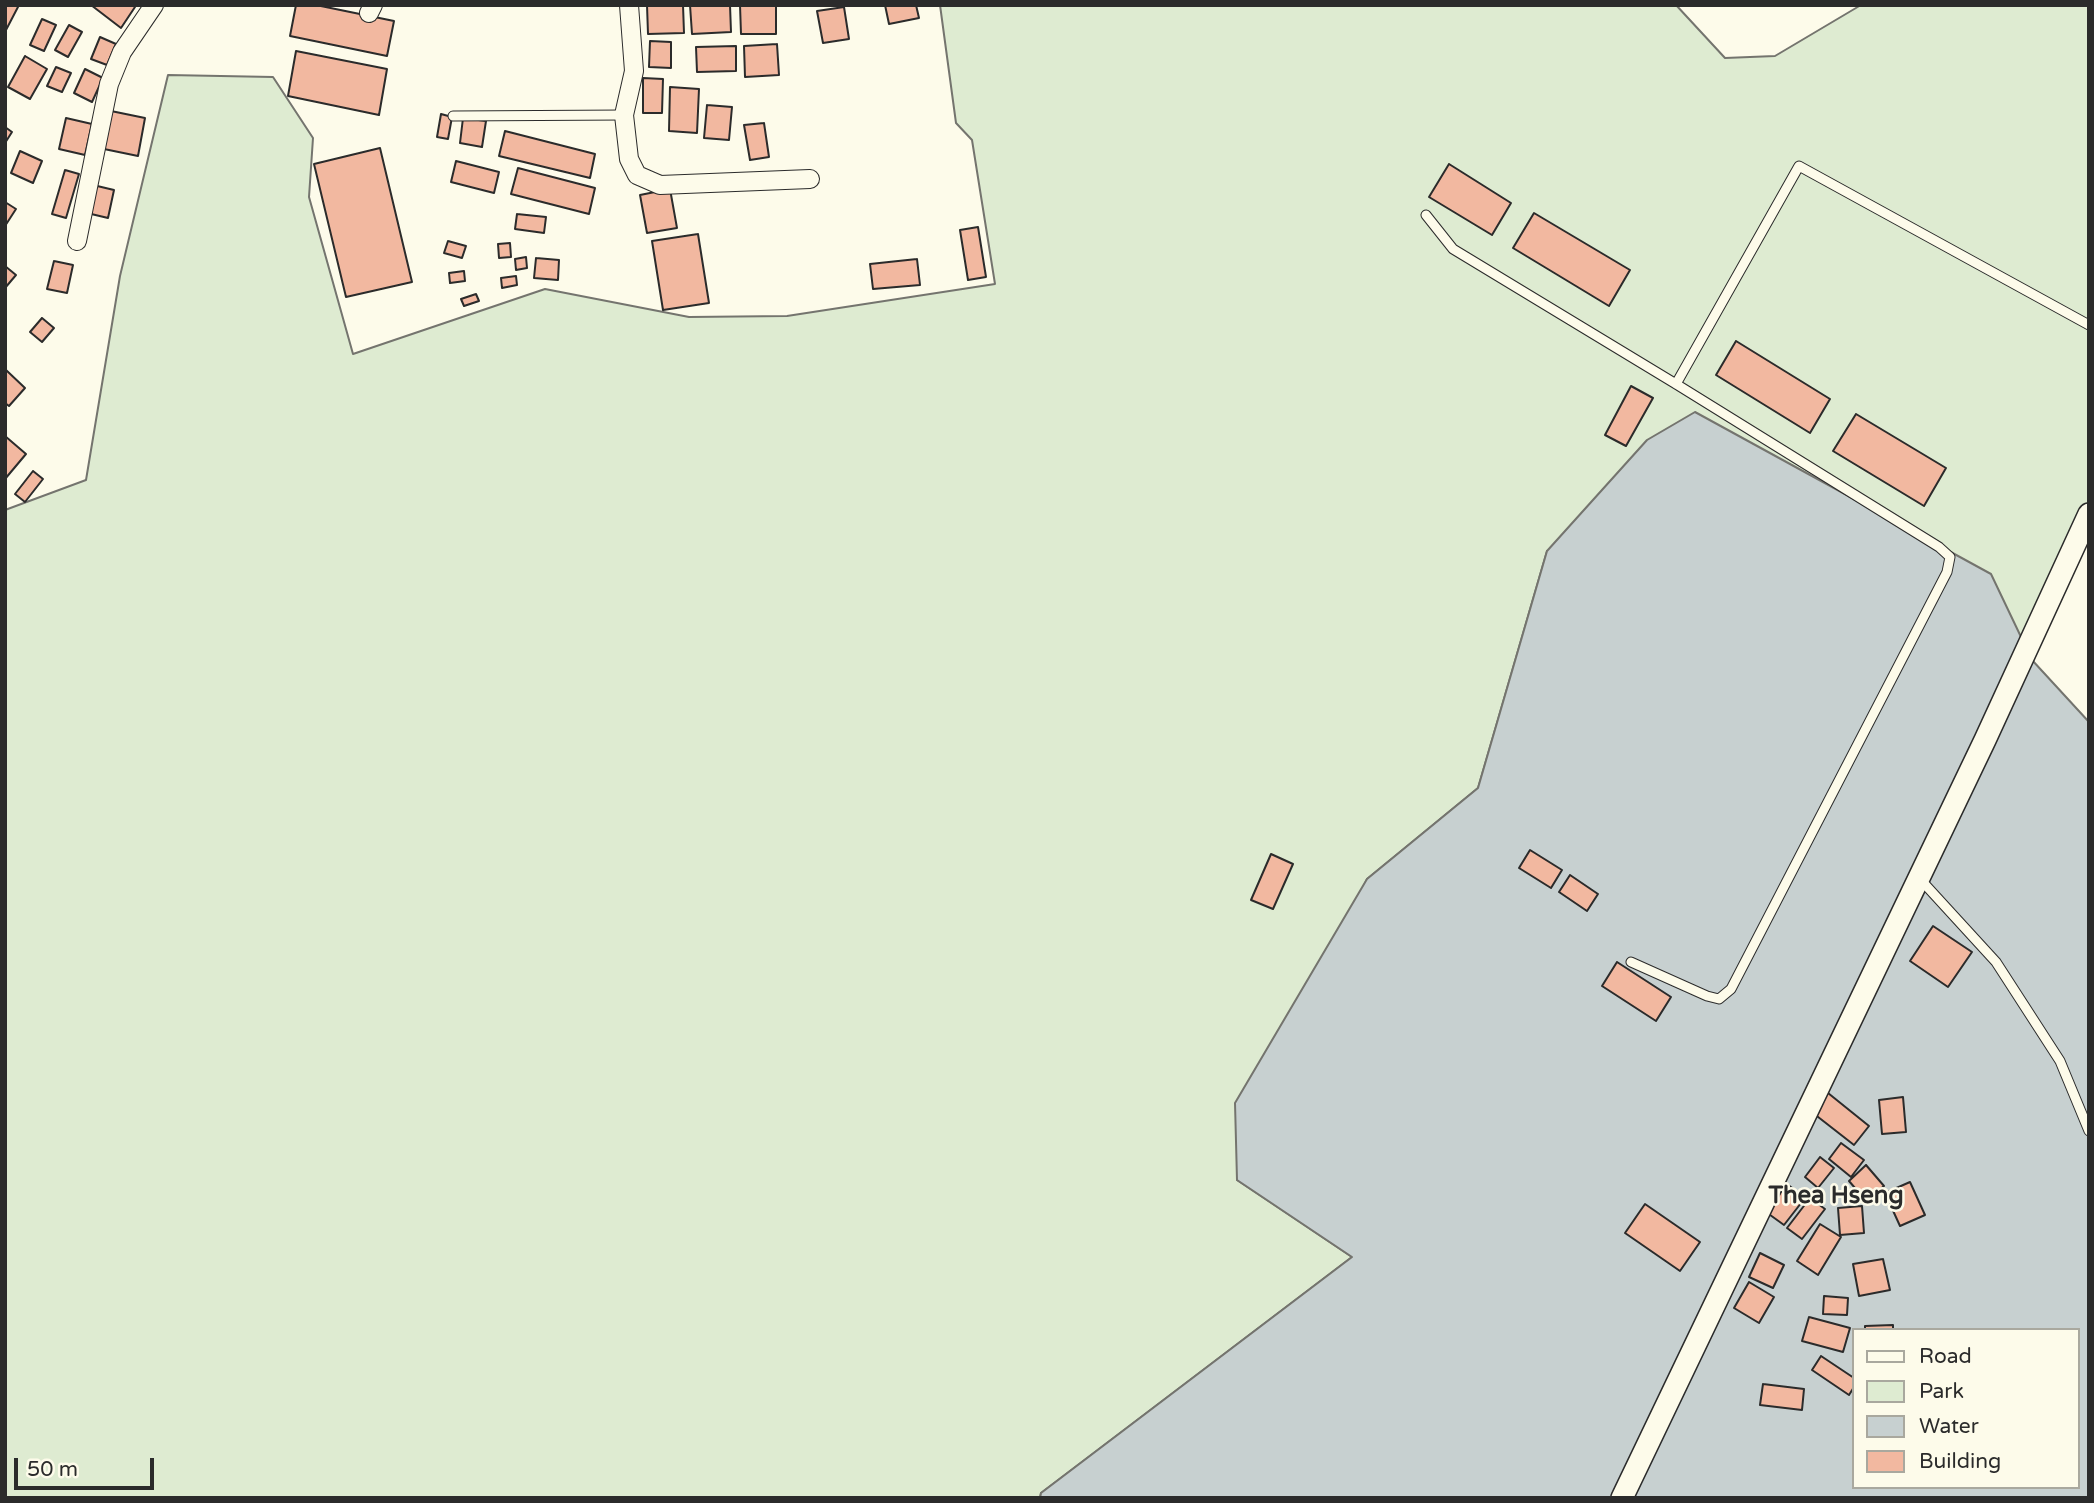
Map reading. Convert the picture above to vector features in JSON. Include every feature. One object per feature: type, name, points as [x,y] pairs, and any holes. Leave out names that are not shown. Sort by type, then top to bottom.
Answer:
[{"type":"street","points":[[77,241],[109,84],[122,52],[154,5]]},
{"type":"street","points":[[629,5],[634,71],[624,114],[629,159],[637,175],[660,185],[810,179]]},
{"type":"street","points":[[1622,1498],[1919,878],[2089,514]]},
{"type":"lane","points":[[453,116],[624,114]]},
{"type":"lane","points":[[1676,384],[1799,166],[2089,326]]},
{"type":"lane","points":[[1426,215],[1452,249],[1676,384],[1939,547],[1950,557],[1947,572],[1731,989],[1719,999],[1707,996],[1631,962]]},
{"type":"lane","points":[[1919,878],[1996,962],[2060,1061],[2089,1131]]},
{"type":"green space","points":[[940,5],[1676,5],[1725,58],[1775,56],[1861,5],[2089,5],[2089,526],[2032,660],[1547,551],[1478,788],[1367,879],[1237,1180],[1352,1257],[1041,1493],[1040,1498],[5,1498],[5,510],[86,480],[120,276],[168,75],[273,77],[313,138],[309,197],[353,354],[545,289],[689,317],[787,316],[995,284],[972,140],[956,123]]},
{"type":"water","points":[[1695,412],[1991,574],[2032,660],[2089,722],[2089,1498],[1040,1498],[1041,1493],[1352,1257],[1237,1180],[1235,1103],[1367,879],[1478,788],[1547,551],[1647,440]]},
{"type":"building","points":[[5,5],[19,5],[6,30],[5,30]]},
{"type":"building","points":[[91,5],[132,5],[135,7],[121,28]]},
{"type":"building","points":[[296,5],[316,5],[394,21],[387,56],[290,36]]},
{"type":"building","points":[[647,5],[683,5],[684,33],[648,34]]},
{"type":"building","points":[[690,5],[730,5],[731,32],[692,34]]},
{"type":"building","points":[[740,5],[776,5],[776,34],[741,34]]},
{"type":"building","points":[[885,5],[916,5],[919,18],[889,24]]},
{"type":"building","points":[[844,7],[849,39],[823,43],[817,11]]},
{"type":"building","points":[[42,19],[56,25],[44,51],[30,45]]},
{"type":"building","points":[[69,25],[82,32],[68,57],[55,50]]},
{"type":"building","points":[[100,37],[116,44],[107,65],[91,59]]},
{"type":"building","points":[[650,41],[671,42],[671,68],[649,67]]},
{"type":"building","points":[[777,44],[779,75],[745,77],[744,46]]},
{"type":"building","points":[[736,46],[736,71],[697,72],[696,47]]},
{"type":"building","points":[[296,51],[387,69],[379,115],[288,96]]},
{"type":"building","points":[[25,56],[47,69],[30,99],[8,87]]},
{"type":"building","points":[[56,67],[71,73],[62,92],[47,86]]},
{"type":"building","points":[[85,69],[103,78],[92,102],[74,93]]},
{"type":"building","points":[[643,78],[663,79],[662,113],[643,113]]},
{"type":"building","points":[[670,87],[699,89],[697,133],[669,131]]},
{"type":"building","points":[[707,105],[732,107],[729,140],[704,138]]},
{"type":"building","points":[[111,111],[145,118],[138,156],[104,149]]},
{"type":"building","points":[[441,114],[452,117],[448,139],[437,137]]},
{"type":"building","points":[[66,118],[92,124],[85,155],[59,149]]},
{"type":"building","points":[[463,118],[486,121],[482,147],[460,143]]},
{"type":"building","points":[[764,123],[769,157],[750,160],[744,125]]},
{"type":"building","points":[[5,127],[12,132],[5,143]]},
{"type":"building","points":[[505,131],[595,154],[590,178],[499,156]]},
{"type":"building","points":[[380,148],[412,282],[346,297],[314,164]]},
{"type":"building","points":[[20,151],[42,161],[33,183],[11,173]]},
{"type":"building","points":[[456,161],[499,172],[494,193],[451,182]]},
{"type":"building","points":[[1449,164],[1511,203],[1492,235],[1429,197]]},
{"type":"building","points":[[518,168],[595,188],[589,214],[511,194]]},
{"type":"building","points":[[65,170],[79,174],[66,218],[52,214]]},
{"type":"building","points":[[93,185],[114,190],[108,218],[87,213]]},
{"type":"building","points":[[670,189],[677,228],[647,233],[640,195]]},
{"type":"building","points":[[5,202],[16,209],[5,226]]},
{"type":"building","points":[[1534,213],[1630,270],[1609,306],[1513,248]]},
{"type":"building","points":[[517,214],[546,217],[544,233],[515,229]]},
{"type":"building","points":[[978,227],[986,277],[968,280],[960,230]]},
{"type":"building","points":[[698,234],[709,303],[663,310],[652,241]]},
{"type":"building","points":[[448,241],[466,246],[462,258],[444,253]]},
{"type":"building","points":[[510,243],[511,257],[499,258],[498,244]]},
{"type":"building","points":[[526,257],[527,268],[516,270],[515,259]]},
{"type":"building","points":[[536,258],[559,260],[558,280],[534,278]]},
{"type":"building","points":[[917,259],[920,285],[873,289],[870,264]]},
{"type":"building","points":[[54,261],[73,265],[67,293],[47,289]]},
{"type":"building","points":[[5,266],[16,275],[5,288]]},
{"type":"building","points":[[464,271],[465,281],[450,283],[449,273]]},
{"type":"building","points":[[516,276],[517,285],[502,288],[501,278]]},
{"type":"building","points":[[476,294],[479,301],[464,306],[461,299]]},
{"type":"building","points":[[42,318],[54,328],[42,342],[30,332]]},
{"type":"building","points":[[1736,341],[1830,399],[1810,433],[1716,375]]},
{"type":"building","points":[[6,370],[25,388],[9,406],[5,403]]},
{"type":"building","points":[[1631,386],[1653,398],[1626,446],[1605,435]]},
{"type":"building","points":[[1856,414],[1946,468],[1924,506],[1833,451]]},
{"type":"building","points":[[5,436],[26,454],[5,479]]},
{"type":"building","points":[[33,471],[43,479],[25,502],[15,494]]},
{"type":"building","points":[[1530,850],[1562,870],[1551,888],[1519,868]]},
{"type":"building","points":[[1271,854],[1293,864],[1273,909],[1251,900]]},
{"type":"building","points":[[1570,875],[1598,894],[1587,911],[1559,892]]},
{"type":"building","points":[[1933,926],[1972,952],[1948,987],[1910,961]]},
{"type":"building","points":[[1617,962],[1671,997],[1656,1021],[1602,986]]},
{"type":"building","points":[[1828,1093],[1869,1126],[1854,1145],[1813,1113]]},
{"type":"building","points":[[1903,1097],[1906,1132],[1882,1134],[1879,1100]]},
{"type":"building","points":[[1841,1143],[1864,1160],[1851,1177],[1829,1159]]},
{"type":"building","points":[[1820,1157],[1834,1168],[1818,1188],[1805,1177]]},
{"type":"building","points":[[1866,1165],[1884,1186],[1866,1201],[1849,1181]]},
{"type":"building","points":[[1910,1182],[1925,1215],[1900,1226],[1885,1193]]},
{"type":"building","points":[[1787,1184],[1805,1198],[1784,1225],[1766,1212]]},
{"type":"building","points":[[1810,1198],[1825,1209],[1802,1239],[1787,1228]]},
{"type":"building","points":[[1645,1204],[1700,1242],[1680,1271],[1625,1233]]},
{"type":"building","points":[[1862,1206],[1864,1233],[1840,1235],[1838,1208]]},
{"type":"building","points":[[1820,1224],[1841,1237],[1818,1275],[1797,1261]]},
{"type":"building","points":[[1760,1253],[1784,1265],[1773,1288],[1749,1277]]},
{"type":"building","points":[[1883,1259],[1890,1290],[1859,1296],[1853,1264]]},
{"type":"building","points":[[1749,1282],[1774,1297],[1759,1323],[1734,1308]]},
{"type":"building","points":[[1824,1296],[1848,1298],[1847,1315],[1823,1314]]},
{"type":"building","points":[[1809,1317],[1850,1328],[1843,1352],[1802,1341]]},
{"type":"building","points":[[1893,1325],[1893,1328],[1865,1328]]},
{"type":"building","points":[[1821,1356],[1853,1377],[1853,1389],[1849,1395],[1812,1370]]},
{"type":"building","points":[[1763,1384],[1804,1389],[1802,1410],[1760,1405]]},
{"type":"district","name":"Thea Hseng","points":[[1836,1197]]}]
